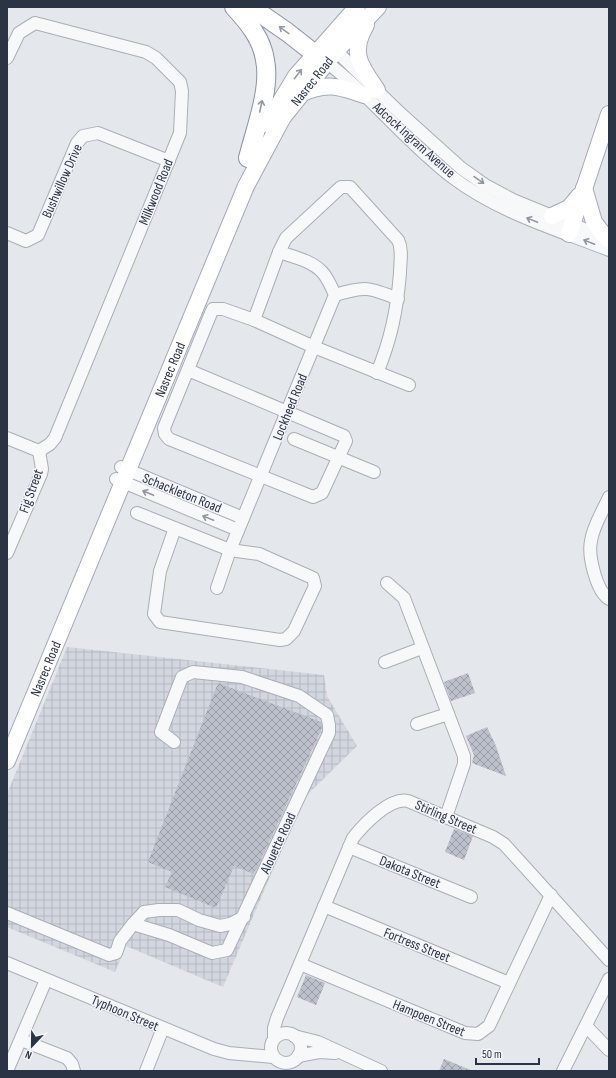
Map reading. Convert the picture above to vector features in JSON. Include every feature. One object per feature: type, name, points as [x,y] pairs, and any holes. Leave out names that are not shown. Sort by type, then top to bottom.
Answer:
[{"type":"highway","points":[[234,7],[254,32],[265,60],[266,78],[248,158]]},
{"type":"highway","points":[[251,7],[287,32],[326,52]]},
{"type":"main road","name":"Nasrec Road","points":[[7,744],[239,199],[283,117],[300,94],[326,52],[357,7]]},
{"type":"main road","name":"Nasrec Road","points":[[7,761],[248,158],[296,76],[376,9]]},
{"type":"main road","points":[[371,93],[358,55],[360,36],[376,9]]},
{"type":"main road","points":[[300,94],[314,88],[328,86],[371,93]]},
{"type":"main road","points":[[570,229],[609,114]]},
{"type":"main road","points":[[552,216],[569,208],[584,188]]},
{"type":"main road","points":[[584,188],[594,222],[608,243]]},
{"type":"street","name":"Milkwood Road","points":[[7,58],[19,33],[25,28],[35,23],[48,25],[151,55],[176,77],[180,82],[182,91],[180,133],[169,161],[55,438],[50,444],[39,451]]},
{"type":"street","name":"Adcock Ingram Avenue","points":[[326,52],[371,93],[461,168],[485,185],[513,200],[552,216],[570,229]]},
{"type":"street","name":"Adcock Ingram Avenue","points":[[371,93],[422,151],[452,177],[479,195],[508,210],[570,229],[608,243]]},
{"type":"street","name":"Bushwillow Drive","points":[[7,233],[26,241],[38,235],[77,143],[83,136],[98,133],[169,161]]},
{"type":"street","points":[[254,320],[279,252],[286,238],[316,209],[341,188],[350,187],[400,245],[398,299],[393,327],[376,373]]},
{"type":"street","points":[[279,252],[307,262],[319,269],[324,274],[335,295],[364,288],[378,291],[398,299]]},
{"type":"street","name":"Lockheed Road","points":[[217,588],[238,530],[335,295]]},
{"type":"street","points":[[188,370],[344,436],[346,441],[322,493],[317,497],[310,497],[169,439],[165,434],[164,428],[188,370],[214,309],[223,309],[254,320],[314,347],[409,386]]},
{"type":"street","points":[[7,438],[39,451]]},
{"type":"street","points":[[294,439],[374,472]]},
{"type":"street","name":"Fig Street","points":[[8,545],[41,474],[42,469],[39,451]]},
{"type":"street","name":"Schackleton Road","points":[[122,475],[184,493],[243,518]]},
{"type":"street","name":"Schackleton Road","points":[[122,475],[179,506],[238,530]]},
{"type":"street","points":[[179,506],[184,493]]},
{"type":"street","points":[[609,497],[593,532],[590,546],[598,584],[601,592],[609,599]]},
{"type":"street","points":[[137,513],[175,528],[230,550],[259,554],[311,576],[315,580],[315,586],[294,631],[286,639],[280,640],[160,622],[157,620],[154,614],[160,571],[175,528]]},
{"type":"street","points":[[387,583],[404,598],[464,760],[446,817]]},
{"type":"street","points":[[385,662],[422,648]]},
{"type":"street","name":"Alouette Road","points":[[134,924],[170,935],[212,953],[227,950],[244,917],[329,733],[329,725],[327,715],[299,696],[242,677],[193,672],[182,677],[161,732],[174,742]]},
{"type":"street","points":[[417,724],[448,714]]},
{"type":"street","name":"Stirling Street","points":[[273,1041],[274,1028],[282,1006],[349,847],[360,829],[375,816],[398,801],[408,802],[499,840],[509,848],[609,960]]},
{"type":"street","name":"Dakota Street","points":[[349,847],[470,897]]},
{"type":"street","name":"Hampoen Street","points":[[300,964],[470,1034],[478,1034],[486,1029],[552,895]]},
{"type":"street","name":"Fortress Street","points":[[324,906],[509,983]]},
{"type":"street","points":[[7,913],[113,955],[116,953],[120,941],[144,912],[178,910],[199,920],[220,926],[230,924],[244,917]]},
{"type":"street","name":"Typhoon Street","points":[[7,963],[214,1049],[229,1053],[246,1054],[277,1063]]},
{"type":"street","points":[[564,1071],[609,979]]},
{"type":"street","points":[[8,1071],[46,980]]},
{"type":"street","points":[[282,1006],[283,1020],[300,1045],[294,1063]]},
{"type":"street","points":[[586,1026],[609,1050]]},
{"type":"street","points":[[146,1071],[163,1028]]},
{"type":"street","points":[[342,1055],[324,1052],[294,1063],[286,1064],[277,1063],[271,1050],[273,1041],[280,1034],[292,1035],[318,1042],[342,1055],[381,1071]]},
{"type":"street","points":[[21,1040],[66,1058],[72,1064],[74,1071]]},
{"type":"street","name":"Typhoon Street","points":[[246,1054],[273,1041]]},
{"type":"shaded area","points":[[67,647],[324,675],[327,696],[357,746],[303,799],[223,987],[126,946],[115,972],[7,927],[7,794]]},
{"type":"building","points":[[468,673],[475,693],[451,701],[444,682]]},
{"type":"building","points":[[218,683],[321,722],[322,728],[254,874],[234,866],[216,908],[165,887],[172,872],[148,862]]},
{"type":"building","points":[[487,727],[496,746],[506,776],[472,763],[474,755],[466,736]]},
{"type":"building","points":[[454,829],[473,836],[464,860],[445,852]]},
{"type":"building","points":[[306,975],[325,983],[316,1005],[297,997]]},
{"type":"building","points":[[444,1059],[473,1071],[439,1071]]}]
